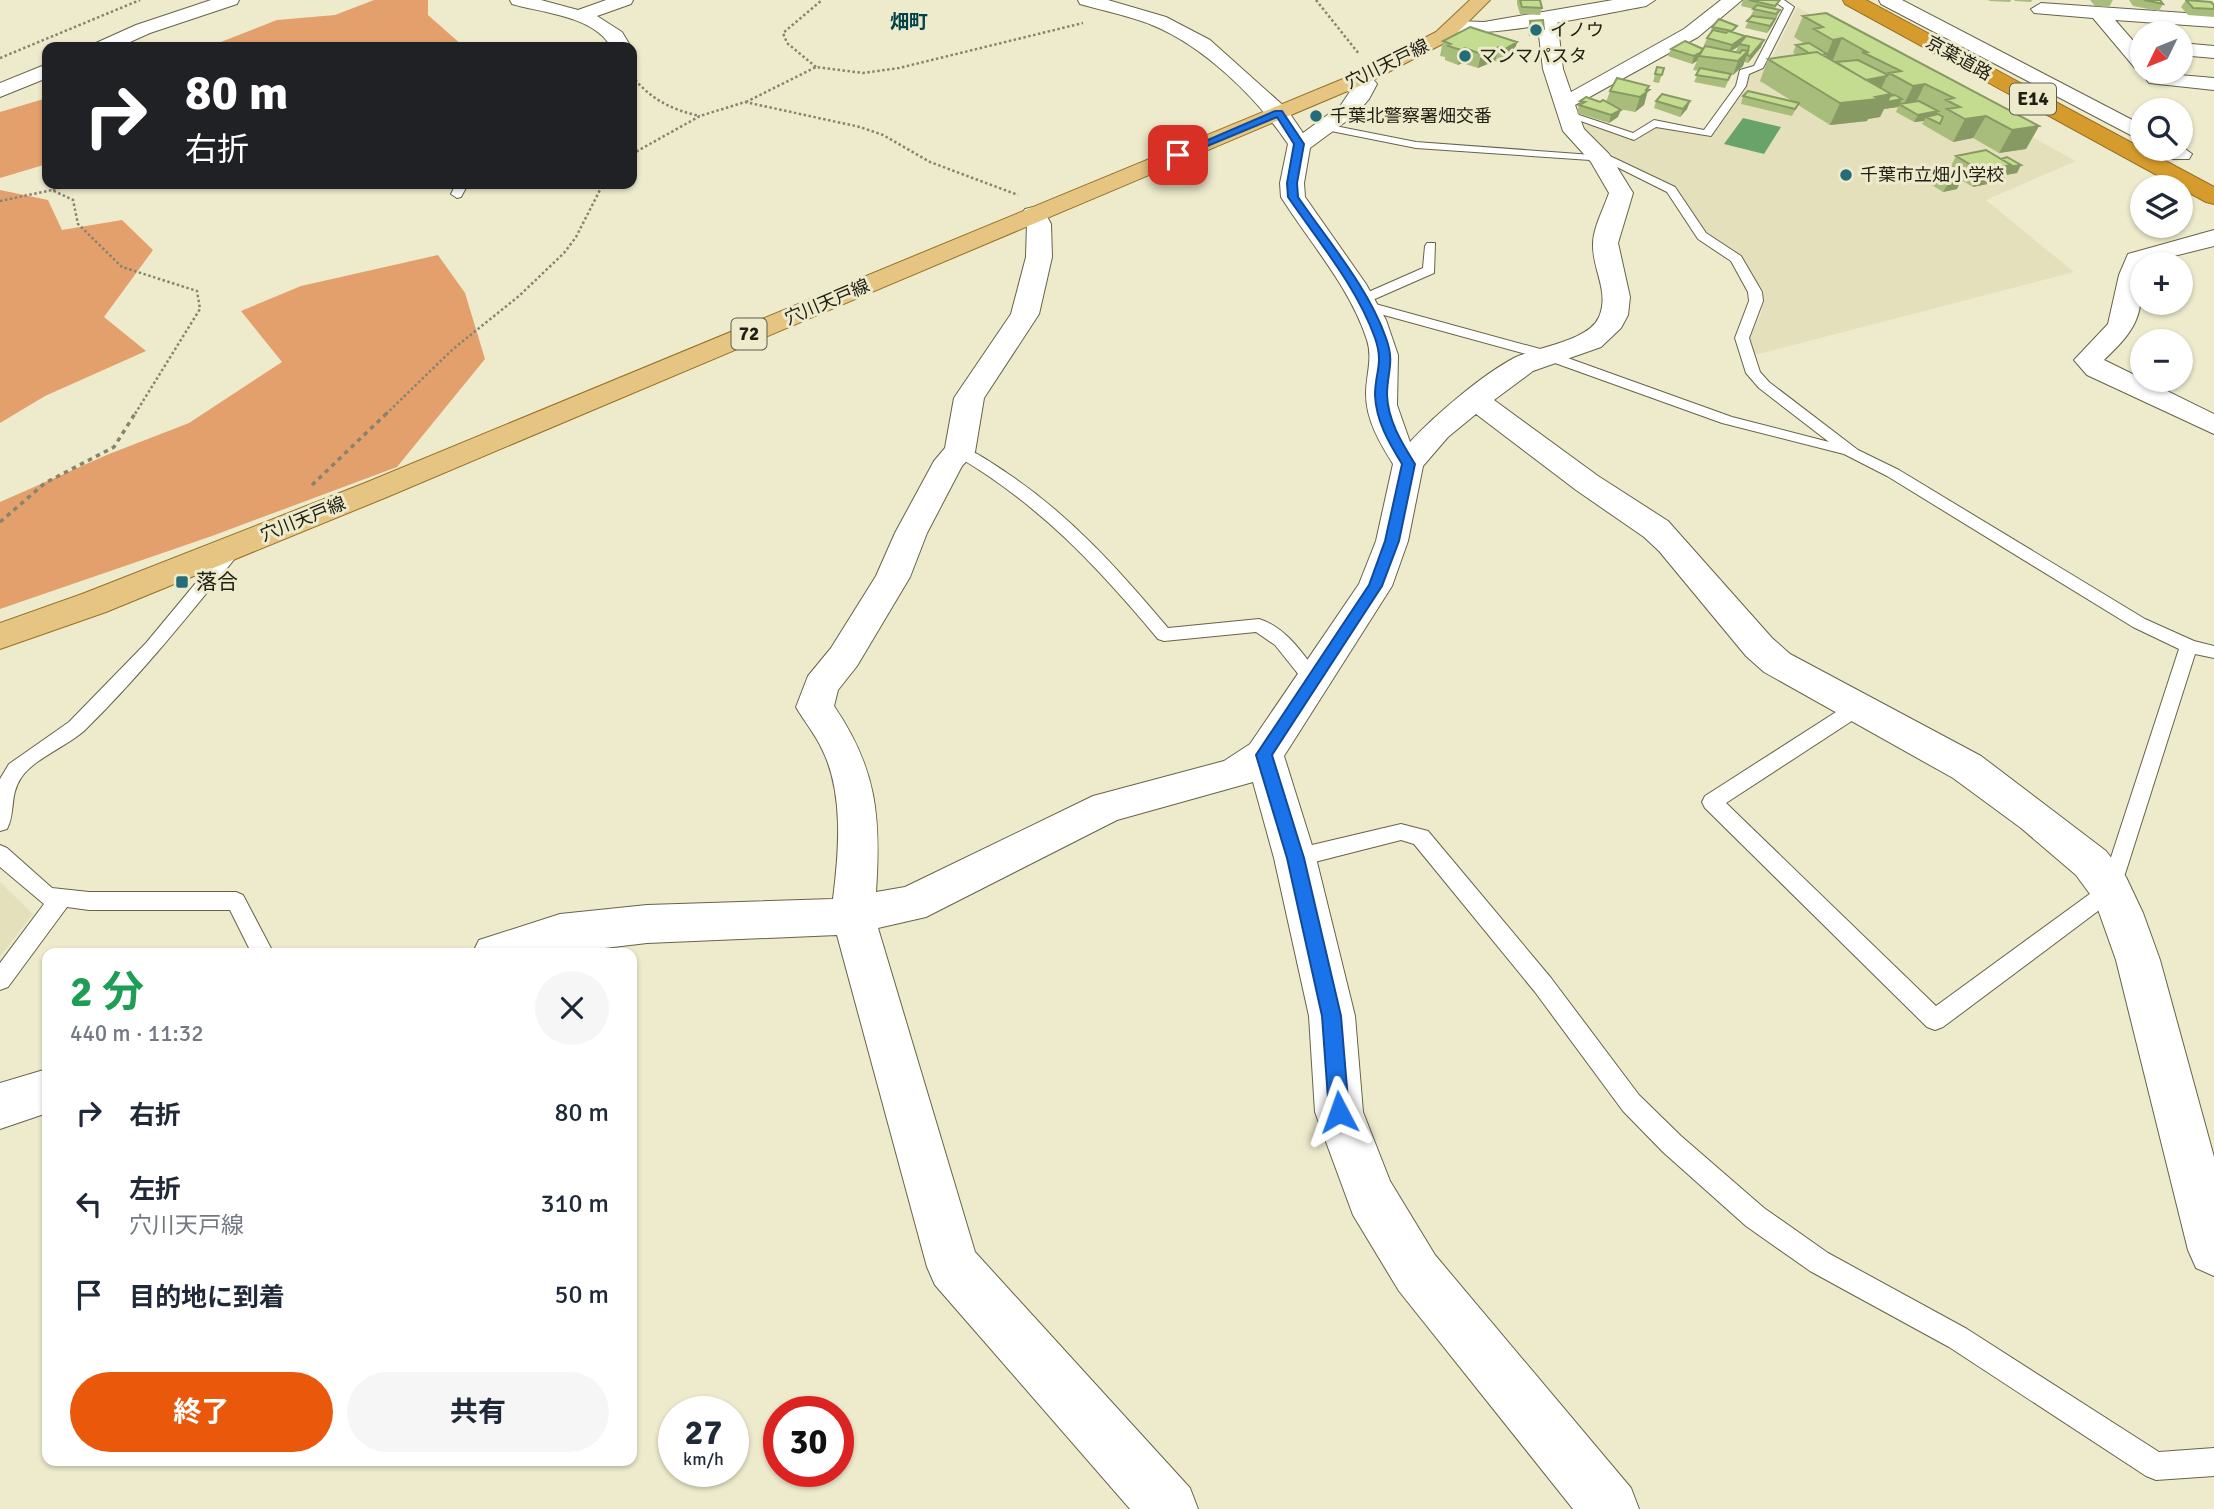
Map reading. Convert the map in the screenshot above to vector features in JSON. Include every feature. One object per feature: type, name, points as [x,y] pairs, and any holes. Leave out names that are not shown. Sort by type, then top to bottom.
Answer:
[{"type":"highway","name":"京葉道路","points":[[1844,3],[2141,175]]},
{"type":"highway","name":"京葉道路","points":[[1844,3],[2214,197]]},
{"type":"highway","points":[[2193,204],[2214,216]]},
{"type":"main road","name":"穴川天戸線","points":[[0,636],[94,603],[235,547],[1369,75],[1428,45],[1454,27],[1481,0]]},
{"type":"street","points":[[114,42],[143,29],[230,0]]},
{"type":"street","points":[[519,0],[578,16],[605,27],[615,42]]},
{"type":"street","points":[[578,16],[624,0]]},
{"type":"street","points":[[1087,0],[1159,21],[1203,44],[1278,113],[1312,136]]},
{"type":"street","points":[[1454,27],[1484,28],[1646,0]]},
{"type":"street","points":[[1564,108],[1577,97],[1691,33],[1733,0]]},
{"type":"street","points":[[1888,0],[2130,128]]},
{"type":"street","points":[[2161,0],[2181,18]]},
{"type":"street","points":[[2041,9],[2214,21]]},
{"type":"street","points":[[2098,12],[2130,43]]},
{"type":"street","points":[[513,948],[560,933],[647,924],[824,919],[911,904],[1107,807],[1235,774],[1264,755],[1375,586],[1396,528],[1408,464],[1437,431],[1523,365],[1591,341],[1607,328],[1614,315],[1616,297],[1605,243],[1621,193],[1597,155],[1574,131],[1564,108],[1553,69],[1547,19]]},
{"type":"street","points":[[2193,50],[2214,52]]},
{"type":"street","points":[[0,91],[42,72]]},
{"type":"street","points":[[1369,75],[1361,99],[1341,119],[1312,136],[1292,183],[1293,197],[1365,303],[1381,338],[1387,362],[1381,395],[1385,418],[1392,437],[1408,464]]},
{"type":"street","points":[[2193,81],[2214,84]]},
{"type":"street","points":[[1043,211],[1039,224],[1039,257],[1026,314],[981,375],[969,398],[960,452],[949,461],[911,533],[893,578],[844,657],[821,686],[815,707],[841,749],[852,790],[857,833],[857,883],[853,914],[953,1267],[1169,1509]]},
{"type":"street","points":[[2214,237],[2137,259],[2128,290],[2123,323],[2088,360],[2097,369],[2214,425]]},
{"type":"street","points":[[1477,401],[1587,483],[1656,529],[1759,647],[1777,663],[1967,767],[2091,863],[2111,890],[2138,960],[2214,1250]]},
{"type":"street","points":[[1264,755],[1296,858],[1332,1016],[1339,1112],[1371,1197],[1417,1273],[1610,1509]]},
{"type":"street","points":[[0,1106],[42,1093]]},
{"type":"lane","points":[[1564,108],[1634,137],[1654,123],[1707,134],[1741,86],[1744,72],[1758,68],[1788,7],[1777,0]]},
{"type":"lane","points":[[1312,136],[1597,155],[1671,190],[1702,236],[1736,259],[1755,292],[1756,301],[1741,338],[1753,373],[1764,385],[1853,453],[1893,473],[2139,623],[2189,646],[2214,652]]},
{"type":"lane","points":[[1365,303],[1429,270],[1431,246]]},
{"type":"lane","points":[[1365,303],[1546,355],[1727,420],[1853,453]]},
{"type":"lane","points":[[960,452],[999,472],[1055,515],[1106,565],[1164,635],[1259,625],[1281,640],[1313,680]]},
{"type":"lane","points":[[0,823],[5,774],[76,727],[152,648],[235,547]]},
{"type":"lane","points":[[1857,708],[1712,802],[1935,1020],[2111,890],[2189,646]]},
{"type":"lane","points":[[1296,858],[1401,832],[1421,837],[1544,985],[1630,1103],[1755,1217],[1819,1262],[1958,1338],[2156,1466],[2214,1462]]},
{"type":"lane","points":[[0,854],[47,896],[89,901],[236,901],[260,948]]},
{"type":"lane","points":[[0,980],[62,897]]},
{"type":"path","points":[[43,42],[97,16],[140,0]]},
{"type":"path","points":[[822,0],[783,33],[787,43],[817,67],[863,73],[899,68],[1130,11]]},
{"type":"path","points":[[1316,0],[1369,75]]},
{"type":"path","points":[[0,58],[42,43]]},
{"type":"path","points":[[637,151],[700,116],[745,102],[817,67]]},
{"type":"path","points":[[637,84],[654,100],[677,111],[700,116]]},
{"type":"path","points":[[745,102],[860,127],[883,135],[930,162],[1043,211]]},
{"type":"path","points":[[0,201],[55,189]]},
{"type":"path","points":[[264,535],[294,502],[453,349],[519,296],[564,253],[576,237],[600,189]]},
{"type":"path","points":[[0,522],[45,484],[114,447],[200,309],[197,292],[122,267],[78,224],[73,200],[52,190]]},
{"type":"shaded area","points":[[374,0],[428,0],[428,15],[458,42],[221,42],[277,20],[335,15]]},
{"type":"shaded area","name":"千葉市立畑小学校","points":[[1797,7],[2076,161],[1986,200],[2074,272],[1755,355],[1748,339],[1761,314],[1764,292],[1739,257],[1707,234],[1675,188],[1617,159],[1579,126],[1590,125],[1636,140],[1654,127],[1662,126],[1709,137],[1747,84],[1749,73],[1766,69]]},
{"type":"shaded area","points":[[42,99],[42,165],[0,178],[0,112]]},
{"type":"shaded area","points":[[1743,118],[1781,127],[1764,154],[1724,144]]},
{"type":"shaded area","points":[[0,190],[48,200],[62,230],[122,220],[153,250],[104,317],[146,351],[45,396],[0,423]]},
{"type":"shaded area","points":[[438,255],[465,293],[485,359],[397,467],[212,536],[0,609],[0,502],[109,454],[189,423],[282,362],[241,311],[301,286]]},
{"type":"shaded area","points":[[0,882],[33,914],[0,957]]},
{"type":"building","points":[[1520,0],[1540,0],[1542,8],[1522,7]]},
{"type":"building","points":[[1749,0],[1780,0],[1775,6]]},
{"type":"building","points":[[2144,0],[2160,0],[2163,4]]},
{"type":"building","points":[[2186,0],[2211,2],[2214,9],[2193,8]]},
{"type":"building","points":[[1757,5],[1780,10],[1776,14],[1753,9]]},
{"type":"building","points":[[1826,13],[2039,126],[2012,130],[1986,116],[1965,119],[1947,109],[1960,107],[1946,100],[1954,98],[1925,84],[1913,86],[1889,73],[1901,71],[1862,52],[1867,52],[1842,38],[1833,40],[1814,29],[1823,27],[1803,16]]},
{"type":"building","points":[[1752,16],[1775,19],[1770,26],[1747,21]]},
{"type":"building","points":[[1719,19],[1737,26],[1732,31],[1712,27]]},
{"type":"building","points":[[1543,20],[1544,29],[1531,28],[1530,21]]},
{"type":"building","points":[[1470,27],[1517,42],[1505,49],[1499,47],[1481,54],[1448,46],[1451,44],[1443,41]]},
{"type":"building","points":[[1713,30],[1745,36],[1732,45],[1707,38]]},
{"type":"building","points":[[1746,36],[1764,40],[1750,56],[1747,55],[1749,46],[1739,44]]},
{"type":"building","points":[[1685,41],[1703,49],[1694,56],[1671,49]]},
{"type":"building","points":[[1809,43],[1827,54],[1809,53],[1796,45]]},
{"type":"building","points":[[1705,46],[1740,53],[1742,50],[1748,51],[1738,61],[1699,56]]},
{"type":"building","points":[[1817,52],[1891,94],[1875,97],[1878,99],[1840,103],[1768,59]]},
{"type":"building","points":[[1858,60],[1888,75],[1866,80],[1836,62]]},
{"type":"building","points":[[1657,67],[1664,68],[1662,75],[1655,74]]},
{"type":"building","points":[[1700,68],[1731,74],[1728,80],[1696,75]]},
{"type":"building","points":[[1617,78],[1649,86],[1646,90],[1649,90],[1640,97],[1610,91]]},
{"type":"building","points":[[1748,91],[1799,103],[1795,109],[1743,96]]},
{"type":"building","points":[[1662,94],[1690,101],[1683,109],[1656,101]]},
{"type":"building","points":[[1895,95],[1902,99],[1887,102],[1890,96]]},
{"type":"building","points":[[1586,97],[1600,102],[1603,100],[1621,110],[1611,115],[1579,105],[1585,102],[1580,101]]},
{"type":"building","points":[[1919,101],[1938,111],[1918,115],[1899,104]]},
{"type":"building","points":[[1938,114],[1943,117],[1940,124],[1926,117]]},
{"type":"building","points":[[1986,150],[2011,165],[1981,171],[1956,156]]},
{"type":"building","points":[[2007,157],[2021,165],[2010,167],[2011,165],[2001,159]]},
{"type":"building","points":[[1942,170],[1961,181],[1948,184],[1929,173]]},
{"type":"place","name":"イノウ","points":[[1536,30]]},
{"type":"place","name":"マンマパスタ","points":[[1465,56]]},
{"type":"place","name":"千葉北警察署畑交番","points":[[1316,116]]},
{"type":"place","name":"千葉市立畑小学校","points":[[1846,175]]},
{"type":"place","name":"落合","points":[[182,582]]},
{"type":"district","name":"畑町","points":[[909,22]]},
{"type":"route","points":[[1178,155],[1278,113],[1299,144],[1292,183],[1293,197],[1367,306],[1381,338],[1387,362],[1381,395],[1385,418],[1392,437],[1408,464],[1392,541],[1375,586],[1264,755],[1296,858],[1332,1016],[1339,1112]]}]
